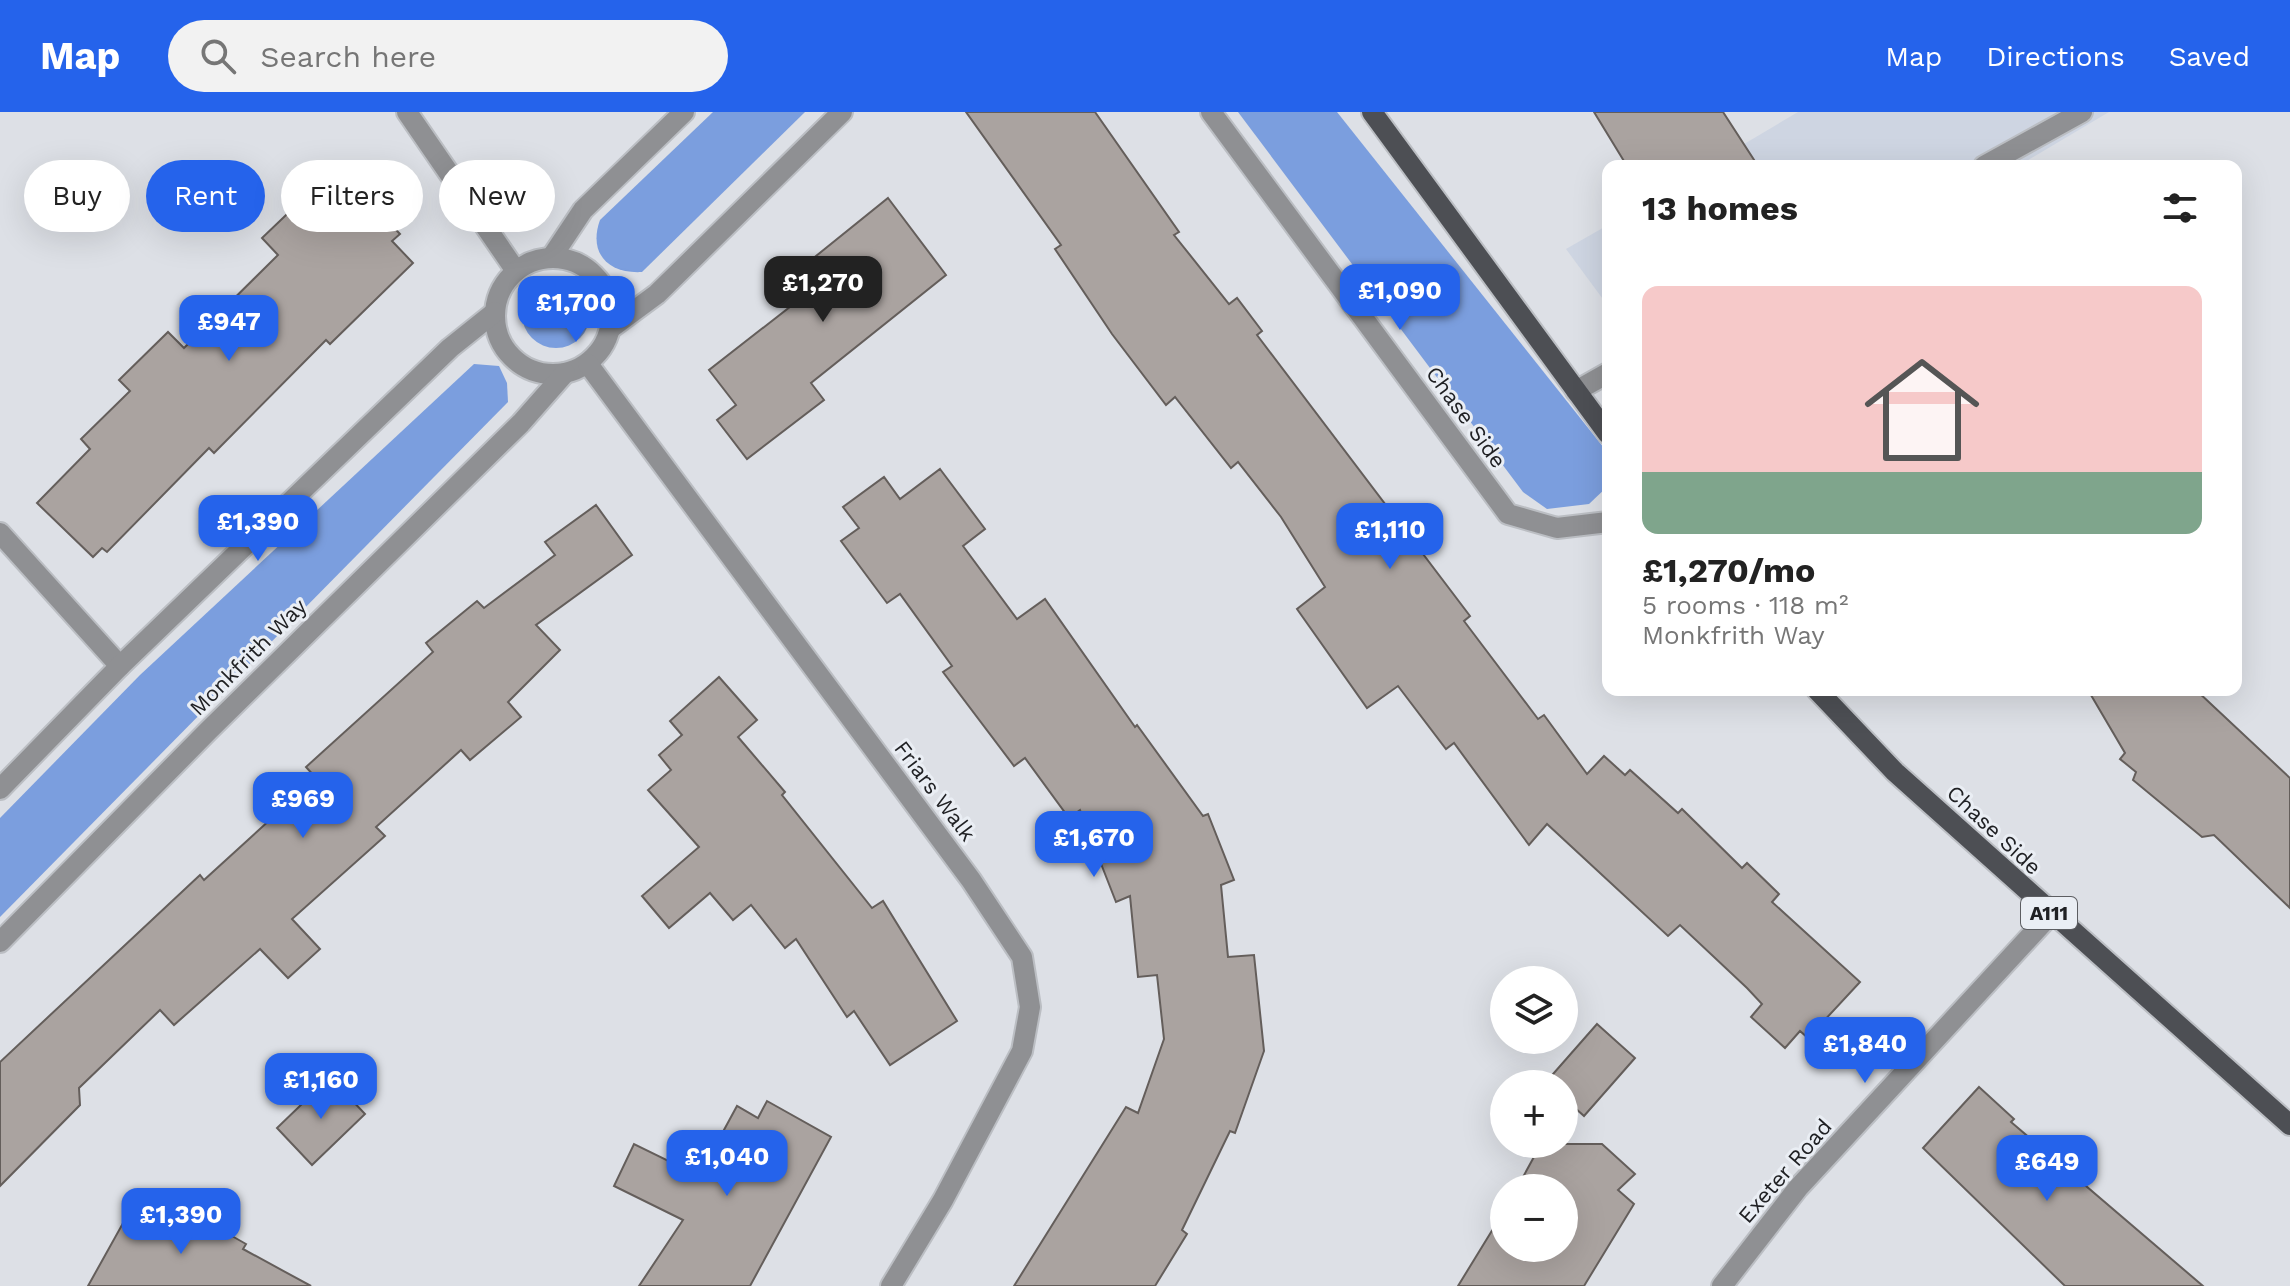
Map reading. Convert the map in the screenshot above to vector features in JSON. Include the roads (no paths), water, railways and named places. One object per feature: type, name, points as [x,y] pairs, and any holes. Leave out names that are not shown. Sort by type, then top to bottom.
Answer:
[{"type":"main road","points":[[1372,112],[1602,426]]},
{"type":"main road","name":"Chase Side","points":[[1823,696],[1895,772],[2050,915],[2290,1125]]},
{"type":"street","points":[[407,112],[516,271]]},
{"type":"street","points":[[551,258],[583,210],[684,112]]},
{"type":"street","points":[[611,328],[657,294],[842,112]]},
{"type":"street","name":"Chase Side","points":[[1211,112],[1508,514],[1557,528],[1602,523]]},
{"type":"street","points":[[1995,160],[2082,112]]},
{"type":"street","points":[[551,258],[574,262],[599,280],[609,298],[611,328],[602,349],[588,364],[565,373],[543,374],[515,360],[497,332],[495,312],[503,287],[516,271],[531,262],[551,258]]},
{"type":"street","points":[[0,789],[120,666],[450,348],[495,312]]},
{"type":"street","name":"Friars Walk","points":[[588,364],[971,880],[1022,957],[1030,1007],[1022,1051],[943,1200],[891,1286]]},
{"type":"street","name":"Monkfrith Way","points":[[0,942],[208,731],[521,423],[565,373]]},
{"type":"street","points":[[1576,391],[1602,376]]},
{"type":"street","points":[[0,533],[120,666]]},
{"type":"street","name":"Exeter Road","points":[[1722,1286],[1798,1188],[2050,915]]}]
